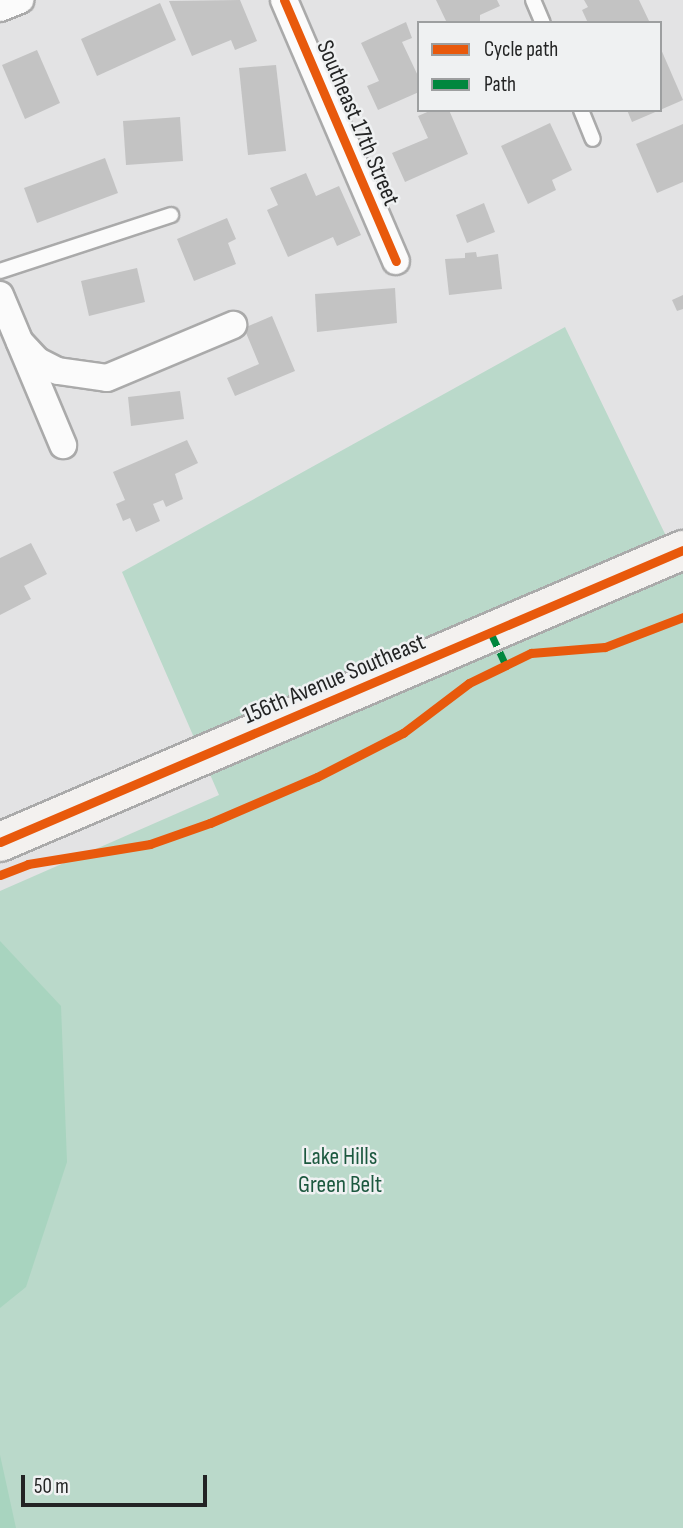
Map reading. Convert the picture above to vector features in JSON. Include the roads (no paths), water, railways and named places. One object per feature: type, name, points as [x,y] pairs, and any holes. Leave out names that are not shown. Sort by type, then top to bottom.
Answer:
[{"type":"street","points":[[0,8],[20,0]]},
{"type":"street","name":"Southeast 17th Street","points":[[284,0],[396,261]]},
{"type":"street","points":[[0,295],[11,333],[63,445]]},
{"type":"street","points":[[11,333],[58,371],[107,378],[233,325]]},
{"type":"street","name":"156th Avenue Southeast","points":[[0,842],[683,550]]},
{"type":"lane","points":[[533,0],[542,21]]},
{"type":"lane","points":[[582,112],[593,139]]},
{"type":"lane","points":[[0,271],[171,215]]},
{"type":"park label","name":"Lake Hills Green Belt","points":[[340,1171]]}]
